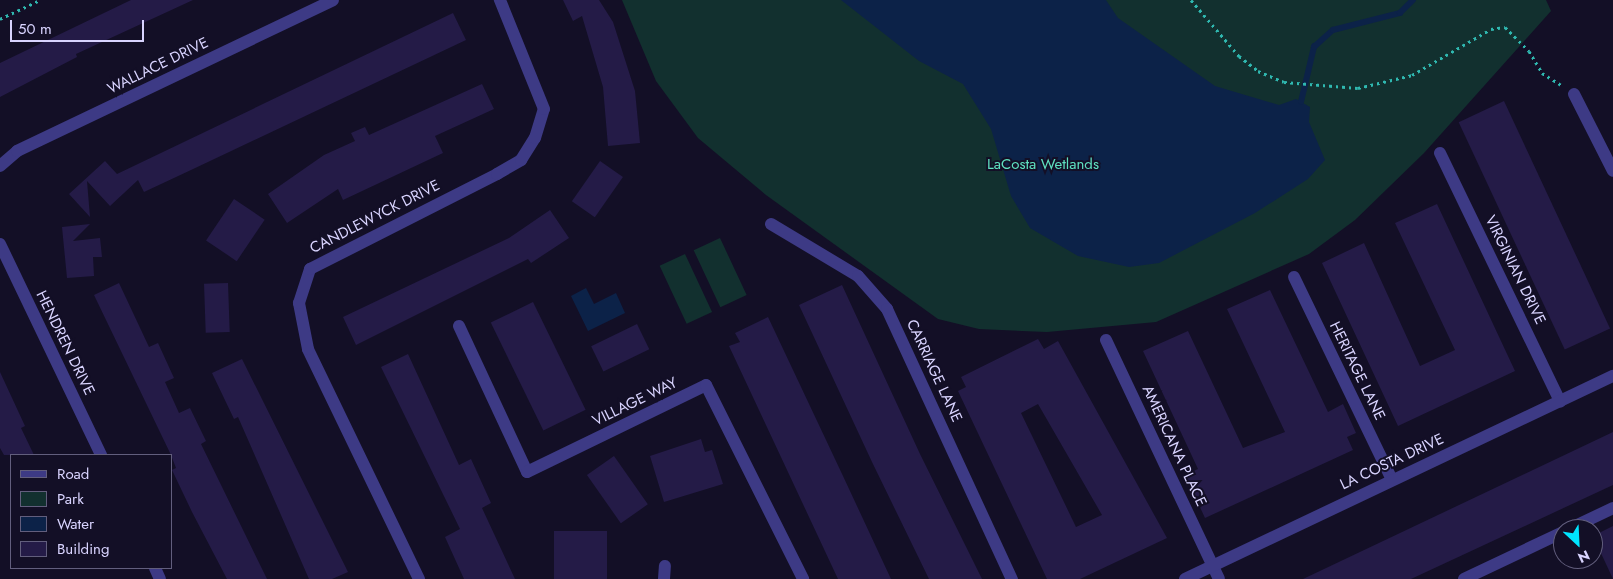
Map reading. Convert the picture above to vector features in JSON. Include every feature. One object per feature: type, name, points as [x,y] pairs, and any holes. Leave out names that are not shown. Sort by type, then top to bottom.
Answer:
[{"type":"street","name":"WALLACE DRIVE","points":[[0,166],[17,151],[333,0]]},
{"type":"street","name":"CANDLEWYCK DRIVE","points":[[419,579],[308,349],[299,302],[310,269],[521,160],[535,138],[544,109],[500,0]]},
{"type":"street","points":[[1574,94],[1613,171]]},
{"type":"street","name":"VIRGINIAN DRIVE","points":[[1440,153],[1560,401]]},
{"type":"street","name":"CARRIAGE LANE","points":[[771,224],[858,276],[887,309],[1012,579]]},
{"type":"street","name":"HENDREN DRIVE","points":[[0,245],[101,454]]},
{"type":"street","name":"HERITAGE LANE","points":[[1294,277],[1392,480]]},
{"type":"street","name":"VILLAGE WAY","points":[[459,326],[527,472],[706,385],[803,579]]},
{"type":"street","name":"AMERICANA PLACE","points":[[1106,340],[1218,579]]},
{"type":"street","name":"LA COSTA DRIVE","points":[[1185,579],[1613,376]]},
{"type":"street","points":[[1590,519],[1613,508]]},
{"type":"street","points":[[1464,579],[1553,537]]},
{"type":"path","points":[[0,19],[40,0]]},
{"type":"path","points":[[1191,0],[1239,56],[1258,71],[1284,82],[1327,88],[1358,88],[1412,75],[1491,29],[1506,27],[1529,51],[1542,73],[1574,94]]},
{"type":"green space","name":"LaCosta Wetlands","points":[[622,0],[1546,0],[1551,11],[1424,153],[1355,220],[1309,254],[1156,322],[1047,332],[979,329],[938,319],[766,195],[698,138],[656,81]]},
{"type":"green space","points":[[720,238],[747,295],[720,307],[694,250]]},
{"type":"green space","points":[[685,254],[712,312],[687,324],[660,266]]},
{"type":"water","points":[[841,0],[1106,0],[1118,18],[1215,86],[1279,105],[1296,99],[1310,107],[1309,122],[1325,160],[1308,179],[1255,213],[1159,263],[1129,267],[1078,256],[1030,228],[1011,196],[991,129],[963,84],[919,61]]},
{"type":"water","points":[[586,288],[594,304],[616,293],[625,313],[588,331],[571,296]]},
{"type":"building","points":[[131,0],[193,0],[76,54],[77,57],[0,97],[0,63]]},
{"type":"building","points":[[563,0],[599,0],[613,22],[635,91],[640,143],[608,146],[603,87],[582,16],[573,21]]},
{"type":"building","points":[[453,13],[466,40],[191,170],[144,192],[138,180],[110,206],[87,181],[90,217],[69,194],[105,161],[117,174]]},
{"type":"building","points":[[482,84],[494,109],[435,136],[443,153],[343,200],[338,189],[287,223],[268,194],[324,155],[355,141],[351,133],[365,127],[369,135]]},
{"type":"building","points":[[1504,101],[1610,328],[1565,350],[1459,122]]},
{"type":"building","points":[[600,161],[623,177],[595,217],[572,201]]},
{"type":"building","points":[[234,199],[265,220],[237,261],[206,240]]},
{"type":"building","points":[[1437,204],[1515,371],[1398,426],[1322,263],[1364,243],[1420,366],[1455,350],[1395,223]]},
{"type":"building","points":[[550,210],[569,238],[531,263],[528,259],[356,345],[343,317],[509,238]]},
{"type":"building","points":[[90,224],[73,241],[100,238],[102,257],[93,257],[94,276],[67,278],[62,227]]},
{"type":"building","points":[[119,283],[149,347],[158,343],[174,378],[165,382],[179,413],[190,408],[206,441],[201,444],[267,579],[227,579],[172,470],[176,468],[172,454],[94,295]]},
{"type":"building","points":[[228,283],[230,332],[206,333],[204,284]]},
{"type":"building","points":[[842,285],[920,454],[982,579],[929,579],[872,462],[799,305]]},
{"type":"building","points":[[1270,290],[1328,412],[1343,404],[1356,433],[1347,437],[1353,450],[1205,518],[1185,475],[1198,469],[1143,351],[1188,331],[1243,448],[1285,432],[1227,309]]},
{"type":"building","points":[[533,302],[586,410],[543,430],[491,323]]},
{"type":"building","points":[[768,317],[891,579],[838,579],[729,346],[740,342],[735,333]]},
{"type":"building","points":[[637,324],[649,349],[603,372],[591,346]]},
{"type":"building","points":[[1038,339],[1044,349],[1058,341],[1167,538],[1080,579],[1047,579],[958,391],[966,387],[961,377]],"holes":[[[1038,404],[1102,515],[1076,527],[1021,413]]]},
{"type":"building","points":[[408,354],[459,465],[471,459],[491,503],[482,508],[515,579],[464,579],[445,537],[460,529],[381,367]]},
{"type":"building","points":[[242,359],[348,572],[332,579],[309,579],[238,417],[234,419],[212,373]]},
{"type":"building","points":[[0,372],[25,426],[21,428],[34,454],[4,455],[0,448]]},
{"type":"building","points":[[1613,432],[1613,485],[1411,579],[1303,579]]},
{"type":"building","points":[[701,439],[705,452],[712,450],[723,484],[664,502],[650,456]]},
{"type":"building","points":[[614,456],[648,504],[621,523],[587,475]]},
{"type":"building","points":[[1613,526],[1613,579],[1603,558],[1603,531]]},
{"type":"building","points":[[554,531],[607,531],[607,579],[554,579]]},
{"type":"waterway","points":[[1301,102],[1314,47],[1333,30],[1400,13],[1413,0]]}]
